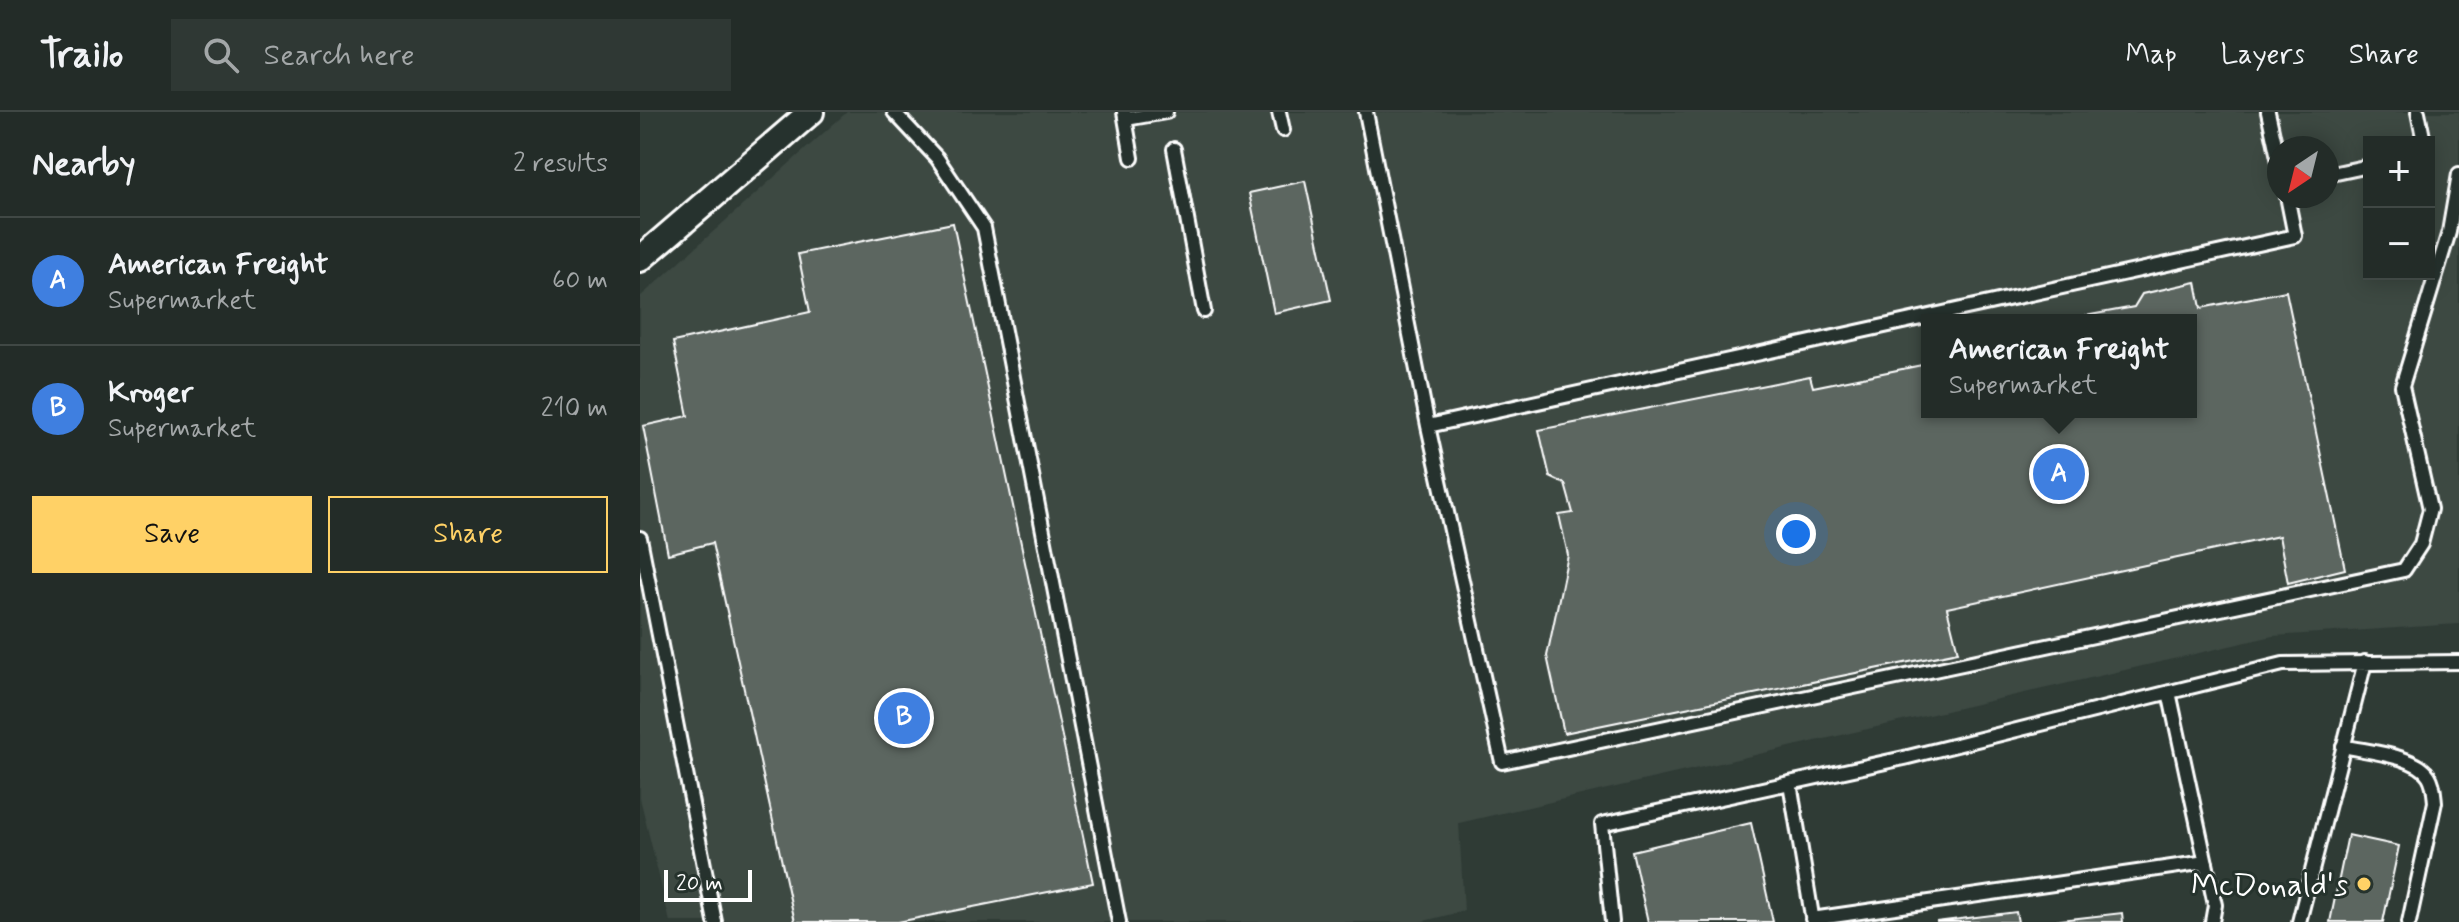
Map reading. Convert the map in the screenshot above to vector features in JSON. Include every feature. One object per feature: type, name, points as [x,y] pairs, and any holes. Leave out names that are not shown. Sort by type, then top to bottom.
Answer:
[{"type":"street","points":[[640,259],[811,112]]},
{"type":"lane","points":[[894,112],[937,158],[984,228],[1119,922]]},
{"type":"lane","points":[[1132,158],[1125,116],[1166,112]]},
{"type":"lane","points":[[1279,112],[1283,130]]},
{"type":"lane","points":[[1366,112],[1428,426],[1502,762],[2404,570],[2421,544],[2430,509],[2402,386],[2449,232],[2459,174]]},
{"type":"lane","points":[[2268,112],[2273,136]]},
{"type":"lane","points":[[2418,112],[2423,136]]},
{"type":"lane","points":[[1174,149],[1204,311]]},
{"type":"lane","points":[[2339,172],[2363,167]]},
{"type":"lane","points":[[1939,314],[2295,236],[2289,208]]},
{"type":"lane","points":[[1428,426],[1921,318]]},
{"type":"lane","points":[[640,538],[715,922]]},
{"type":"lane","points":[[2299,922],[2365,662]]},
{"type":"lane","points":[[1612,922],[1602,824],[1904,758],[2283,664],[2459,662]]},
{"type":"lane","points":[[2169,692],[2215,905],[2212,922]]},
{"type":"lane","points":[[2343,746],[2413,761],[2427,773],[2433,784],[2435,802],[2409,922]]},
{"type":"lane","points":[[1790,783],[1812,920],[2206,862]]},
{"type":"shaded area","points":[[847,112],[2459,112],[2459,624],[2273,636],[1459,823],[1464,911],[1420,922],[670,922],[640,798],[640,297]]},
{"type":"building","points":[[1305,181],[1331,300],[1274,313],[1249,193]]},
{"type":"building","points":[[953,223],[1093,883],[898,922],[795,922],[712,543],[668,554],[643,426],[688,416],[673,342],[810,312],[798,254]]},
{"type":"building","points":[[2196,282],[2201,308],[2286,291],[2345,569],[2288,583],[2279,536],[1947,608],[1958,652],[1564,733],[1547,656],[1568,555],[1559,515],[1573,513],[1565,484],[1550,477],[1539,430],[1810,376],[1813,387],[1921,365],[1921,418],[2197,418],[2197,314],[2096,314],[2134,307],[2142,294]]},
{"type":"building","points":[[1751,823],[1773,922],[1648,922],[1632,851]]},
{"type":"building","name":"McDonald's","points":[[2348,835],[2399,846],[2383,922],[2330,922]]},
{"type":"building","points":[[2016,912],[2018,922],[1936,922]]},
{"type":"building","points":[[2122,913],[2123,922],[2043,922]]},
{"type":"place","name":"American Freight","points":[[2059,474]]},
{"type":"place","name":"Kroger","points":[[904,718]]},
{"type":"place","name":"McDonald's","points":[[2364,884]]}]
